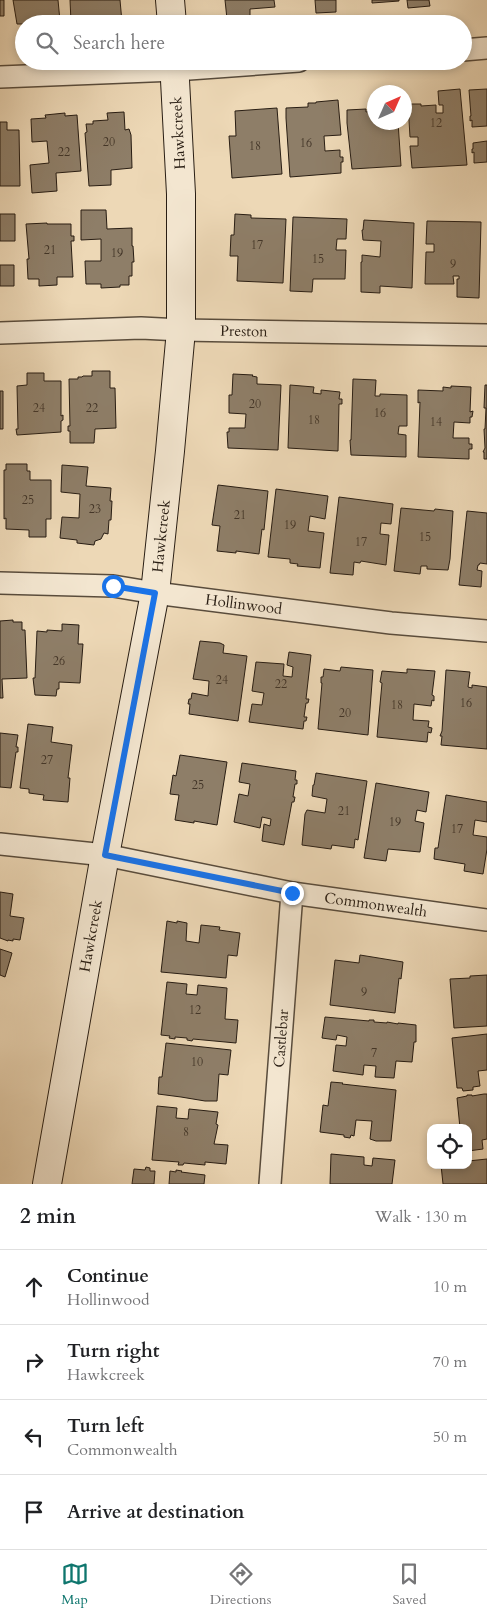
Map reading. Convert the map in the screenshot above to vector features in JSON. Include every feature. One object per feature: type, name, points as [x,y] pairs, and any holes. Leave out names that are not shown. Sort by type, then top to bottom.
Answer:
[{"type":"street","points":[[170,0],[171,15]]},
{"type":"street","points":[[472,49],[487,48]]},
{"type":"street","points":[[0,77],[111,70]]},
{"type":"street","name":"Hawkcreek","points":[[46,1184],[105,855],[155,593],[180,330],[181,194],[175,70]]},
{"type":"street","name":"Preston","points":[[0,333],[141,328],[487,335]]},
{"type":"street","name":"Hollinwood","points":[[0,583],[113,586],[392,623],[487,631]]},
{"type":"street","name":"Commonwealth","points":[[0,844],[105,855],[292,893],[487,920]]},
{"type":"street","name":"Castlebar","points":[[270,1184],[292,893]]},
{"type":"building","points":[[0,0],[4,0],[4,16],[0,16]]},
{"type":"building","points":[[13,0],[58,0],[59,15],[16,15]]},
{"type":"building","points":[[70,0],[120,0],[121,15],[71,15]]},
{"type":"building","points":[[225,0],[274,0],[275,7],[250,9],[250,15],[227,15]]},
{"type":"building","points":[[315,0],[336,0],[336,12],[316,13]]},
{"type":"building","points":[[372,0],[399,0],[399,1],[372,3]]},
{"type":"building","points":[[407,0],[429,0],[430,6],[408,8]]},
{"type":"building","points":[[460,89],[467,165],[412,168],[410,146],[418,146],[418,137],[410,137],[410,130],[412,130],[412,104],[421,104],[421,106],[436,105],[436,113],[443,113],[443,105],[439,105],[438,91]]},
{"type":"building","points":[[487,89],[487,126],[472,127],[472,120],[470,121],[469,90]]},
{"type":"building","points":[[338,100],[341,135],[324,136],[325,151],[340,150],[340,157],[343,157],[341,173],[290,177],[286,108],[308,107],[308,103]]},
{"type":"building","points":[[277,108],[282,174],[232,178],[229,136],[236,136],[235,111]]},
{"type":"building","points":[[366,109],[367,130],[399,130],[401,166],[352,169],[347,110]]},
{"type":"building","points":[[124,112],[125,130],[129,129],[131,135],[132,168],[111,170],[111,185],[89,186],[86,124],[93,124],[93,121],[108,120],[107,113]]},
{"type":"building","points":[[65,113],[65,116],[77,115],[81,171],[56,173],[57,191],[32,193],[30,165],[49,163],[47,141],[32,142],[31,119],[46,118],[45,115]]},
{"type":"building","points":[[0,122],[7,122],[7,130],[19,130],[20,186],[0,186]]},
{"type":"building","points":[[487,141],[487,162],[474,163],[473,143]]},
{"type":"building","points":[[81,210],[106,210],[107,229],[132,228],[134,262],[132,262],[132,276],[129,276],[129,285],[101,288],[101,284],[86,284],[85,261],[101,261],[101,239],[81,240]]},
{"type":"building","points":[[0,214],[15,214],[15,241],[0,241]]},
{"type":"building","points":[[235,214],[251,215],[251,218],[286,219],[283,283],[237,281],[238,256],[230,256]]},
{"type":"building","points":[[293,217],[347,219],[346,239],[337,239],[336,250],[346,250],[345,279],[313,279],[312,292],[290,291]]},
{"type":"building","points":[[364,220],[414,223],[412,288],[380,286],[380,293],[361,292],[362,255],[380,257],[381,241],[363,240]]},
{"type":"building","points":[[427,221],[481,222],[479,298],[457,297],[457,279],[459,279],[459,276],[453,276],[454,284],[425,284],[426,252],[434,252],[434,244],[426,244]]},
{"type":"building","points":[[26,224],[71,224],[71,236],[74,236],[74,241],[71,241],[73,277],[57,277],[57,285],[39,286],[39,279],[28,279],[27,259],[29,259]]},
{"type":"building","points":[[0,265],[14,265],[14,286],[0,286]]},
{"type":"building","points":[[92,371],[110,371],[110,388],[115,388],[116,428],[95,429],[94,443],[70,443],[70,431],[68,431],[68,426],[70,426],[69,379],[92,376]]},
{"type":"building","points":[[27,373],[44,373],[44,381],[61,381],[61,416],[63,415],[63,420],[61,421],[61,432],[17,435],[17,386],[27,385]]},
{"type":"building","points":[[233,374],[253,375],[257,377],[257,384],[281,385],[278,450],[228,448],[227,432],[229,432],[229,428],[245,428],[246,414],[229,413],[229,395],[232,395]]},
{"type":"building","points":[[353,379],[376,380],[375,396],[380,396],[380,394],[407,395],[407,426],[399,426],[398,434],[406,435],[406,457],[351,455]]},
{"type":"building","points":[[290,385],[314,387],[313,393],[321,394],[321,390],[340,392],[339,399],[342,399],[342,404],[339,404],[338,451],[288,448]]},
{"type":"building","points":[[485,385],[487,385],[487,459],[484,459],[483,452],[485,448]]},
{"type":"building","points":[[451,386],[471,387],[470,412],[473,411],[470,423],[454,422],[453,438],[469,438],[469,444],[472,444],[472,449],[469,449],[469,459],[418,457],[420,402],[418,403],[418,390],[443,391],[443,387],[451,388]]},
{"type":"building","points":[[0,391],[3,391],[3,429],[0,429]]},
{"type":"building","points":[[6,464],[27,464],[27,471],[30,471],[30,480],[51,480],[51,519],[46,519],[46,537],[29,537],[29,530],[6,529],[6,518],[4,519],[4,470],[6,470]]},
{"type":"building","points":[[62,465],[88,467],[86,486],[111,488],[111,520],[109,520],[108,534],[104,533],[101,539],[95,541],[94,545],[60,538],[62,517],[79,518],[80,494],[61,492]]},
{"type":"building","points":[[218,485],[268,491],[264,530],[262,529],[259,554],[217,551],[220,526],[212,525]]},
{"type":"building","points":[[276,489],[328,496],[325,519],[310,516],[308,531],[324,533],[320,568],[297,566],[298,564],[290,563],[290,559],[268,557]]},
{"type":"building","points":[[339,497],[393,504],[391,524],[381,523],[380,534],[389,535],[386,565],[361,561],[360,563],[354,562],[353,575],[330,573]]},
{"type":"building","points":[[401,508],[453,511],[448,570],[427,569],[427,566],[421,566],[420,574],[394,571]]},
{"type":"building","points":[[467,511],[487,513],[487,564],[480,563],[477,570],[482,571],[481,587],[459,585]]},
{"type":"building","points":[[13,620],[13,622],[22,622],[22,630],[25,630],[27,678],[2,679],[3,698],[0,698],[0,621]]},
{"type":"building","points":[[62,624],[79,625],[78,644],[83,644],[80,683],[59,682],[56,696],[35,695],[33,678],[35,678],[37,631],[62,631]]},
{"type":"building","points":[[200,641],[224,645],[223,653],[247,656],[238,721],[189,714],[190,704],[188,704],[192,693],[208,696],[209,681],[193,679]]},
{"type":"building","points":[[289,652],[311,655],[306,699],[309,699],[308,703],[306,703],[304,717],[307,717],[306,721],[304,721],[303,729],[249,722],[252,704],[262,705],[264,693],[252,691],[256,662],[284,664],[283,676],[292,677],[293,667],[287,665]]},
{"type":"building","points":[[341,667],[373,670],[368,735],[318,729],[321,677],[323,677],[324,669],[340,671]]},
{"type":"building","points":[[407,669],[435,671],[432,695],[434,696],[434,701],[432,700],[431,706],[414,704],[413,720],[429,721],[428,727],[432,728],[431,733],[428,732],[427,742],[377,737],[382,671],[407,673]]},
{"type":"building","points":[[446,670],[470,672],[468,687],[472,688],[472,685],[487,687],[487,749],[441,745],[442,736],[440,736],[442,731]]},
{"type":"building","points":[[28,724],[53,727],[51,742],[72,745],[68,778],[70,778],[68,802],[43,800],[44,795],[29,793],[29,789],[20,788]]},
{"type":"building","points":[[0,733],[18,735],[16,747],[18,747],[18,752],[16,752],[11,788],[0,787]]},
{"type":"building","points":[[180,755],[227,762],[217,825],[175,820],[179,795],[170,794],[173,775],[176,776]]},
{"type":"building","points":[[242,763],[296,771],[295,780],[297,780],[297,784],[295,784],[293,797],[295,797],[294,802],[292,802],[284,845],[262,841],[264,824],[270,826],[271,819],[262,817],[260,828],[234,822],[239,794],[248,796],[250,784],[239,782]]},
{"type":"building","points":[[316,773],[367,781],[358,840],[355,839],[354,848],[332,845],[331,849],[302,845],[307,810],[325,813],[327,799],[312,796]]},
{"type":"building","points":[[376,783],[429,792],[426,812],[417,810],[415,821],[424,823],[420,852],[388,849],[386,861],[364,858]]},
{"type":"building","points":[[446,795],[487,802],[487,822],[475,820],[473,835],[487,837],[483,874],[464,871],[465,864],[434,859],[435,848],[438,848]]},
{"type":"building","points":[[0,892],[13,894],[10,916],[24,918],[20,940],[13,939],[13,941],[8,941],[0,938]]},
{"type":"building","points":[[167,921],[187,923],[186,941],[199,943],[201,925],[220,927],[219,930],[240,933],[237,956],[228,955],[226,978],[161,972]]},
{"type":"building","points":[[0,949],[12,953],[5,977],[0,975]]},
{"type":"building","points":[[360,955],[403,962],[395,1013],[330,1005],[335,960],[359,963]]},
{"type":"building","points":[[487,975],[487,1026],[454,1028],[450,979]]},
{"type":"building","points":[[167,982],[187,984],[186,994],[197,995],[198,985],[227,988],[225,1019],[238,1020],[236,1043],[193,1039],[192,1041],[187,1040],[187,1038],[175,1037],[175,1039],[169,1038],[170,1036],[161,1035]]},
{"type":"building","points":[[325,1017],[416,1025],[416,1042],[414,1042],[412,1062],[396,1061],[394,1078],[375,1077],[376,1066],[364,1065],[363,1075],[333,1071],[336,1045],[346,1046],[347,1037],[337,1035],[336,1040],[322,1038]]},
{"type":"building","points":[[487,1034],[487,1070],[478,1071],[480,1086],[473,1087],[473,1090],[463,1091],[462,1088],[457,1088],[452,1038]]},
{"type":"building","points":[[166,1043],[231,1050],[228,1075],[219,1074],[217,1101],[158,1094],[159,1077],[162,1077]]},
{"type":"building","points":[[331,1082],[396,1090],[391,1141],[370,1139],[372,1121],[356,1120],[354,1136],[351,1135],[350,1138],[344,1137],[344,1135],[320,1132],[323,1105],[328,1106]]},
{"type":"building","points":[[487,1094],[487,1139],[482,1140],[483,1149],[472,1150],[472,1124],[460,1124],[457,1098],[467,1095]]},
{"type":"building","points":[[157,1106],[177,1108],[176,1118],[188,1119],[189,1109],[218,1112],[216,1124],[218,1125],[214,1144],[228,1145],[226,1164],[205,1162],[205,1165],[184,1163],[183,1165],[178,1165],[179,1162],[152,1160]]},
{"type":"building","points":[[331,1154],[364,1157],[364,1165],[372,1166],[373,1158],[395,1160],[392,1184],[330,1184]]},
{"type":"building","points":[[487,1159],[487,1184],[443,1184],[441,1169],[472,1169],[472,1161]]},
{"type":"building","points":[[146,1167],[150,1168],[150,1171],[155,1171],[154,1184],[132,1184],[134,1169],[145,1170]]},
{"type":"building","points":[[176,1170],[205,1175],[204,1184],[169,1184],[170,1171],[176,1172]]},
{"type":"route","points":[[113,586],[155,593],[105,855],[292,893]]}]
